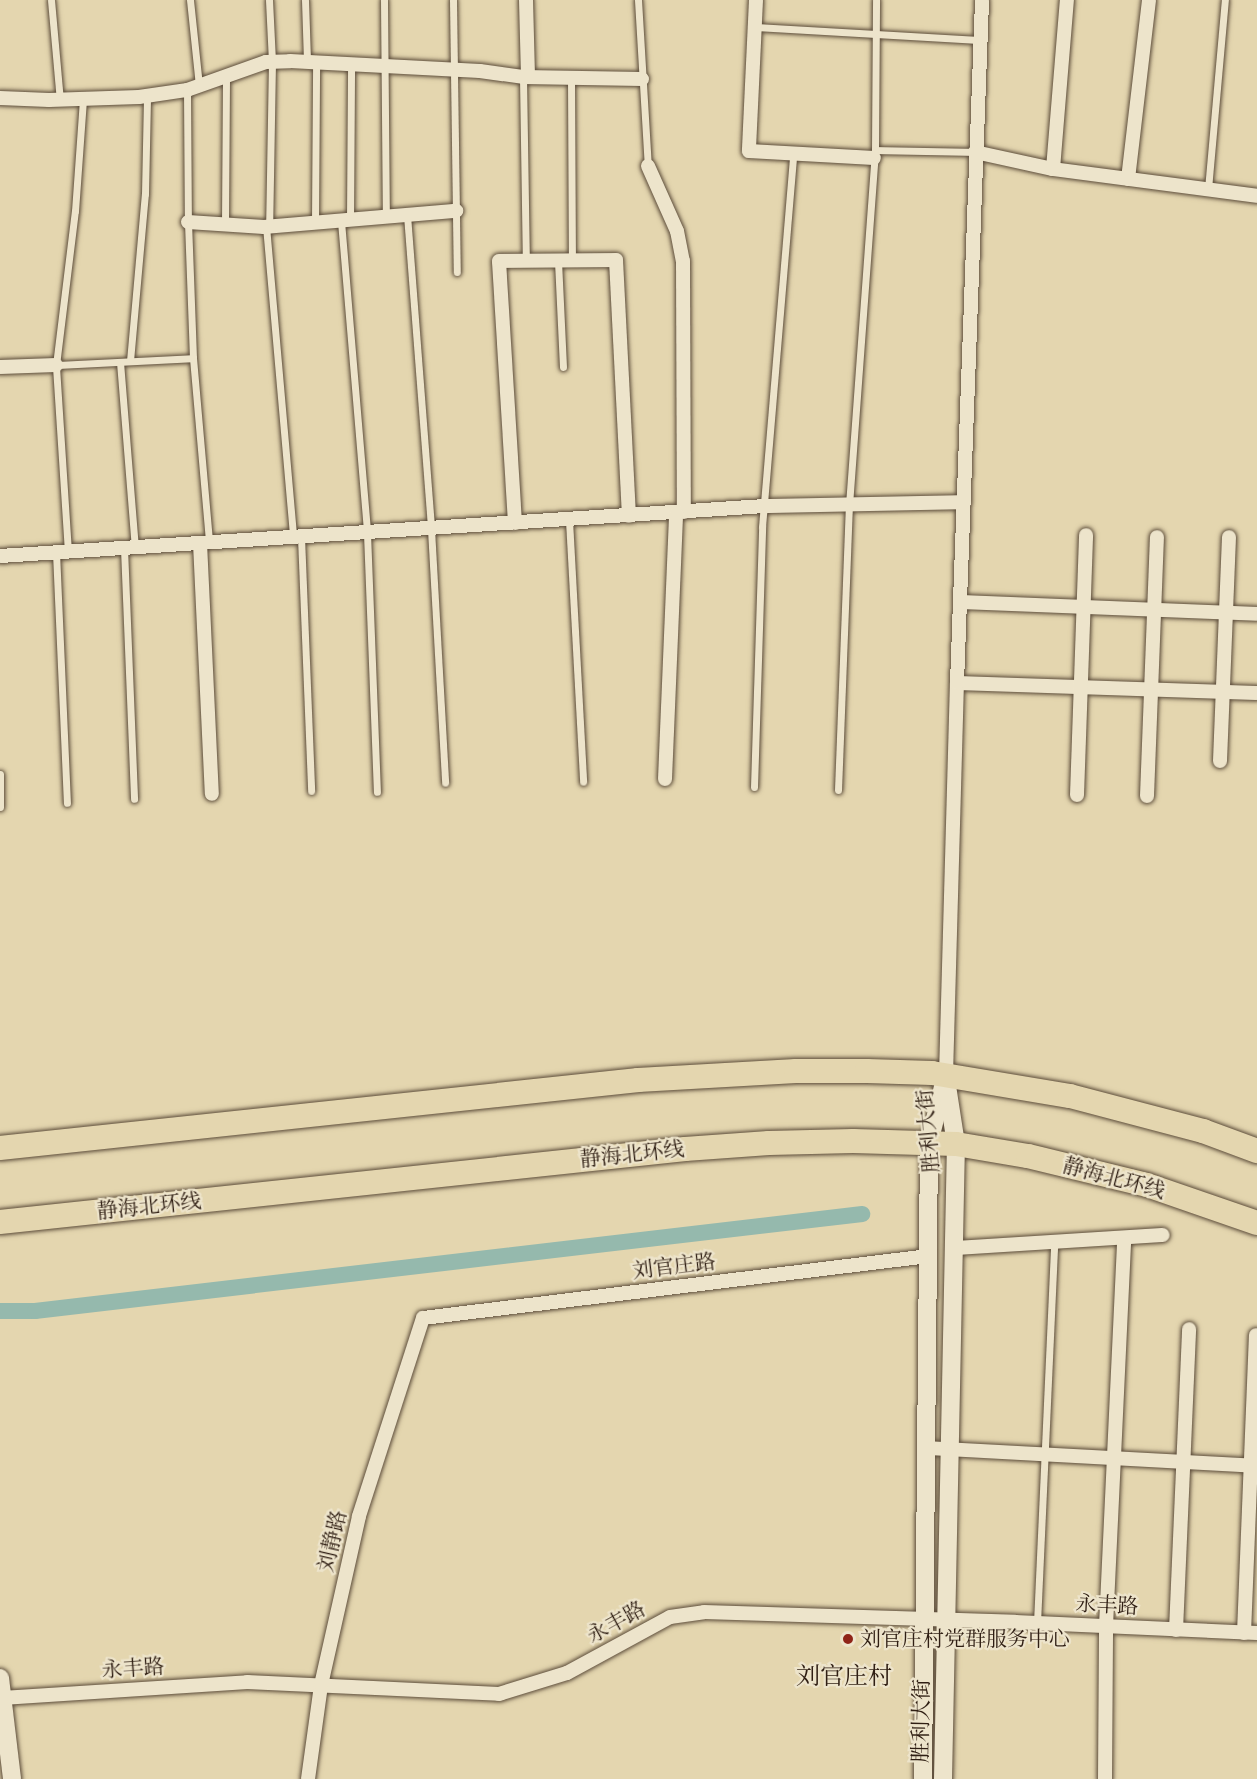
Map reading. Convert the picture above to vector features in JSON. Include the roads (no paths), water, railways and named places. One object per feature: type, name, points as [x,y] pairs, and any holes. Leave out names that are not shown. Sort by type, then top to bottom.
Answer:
[{"type":"highway","points":[[0,1148],[638,1080],[796,1071],[903,1072],[946,1075],[1114,1106],[1203,1131],[1257,1151]]},
{"type":"highway","name":"静海北环线","points":[[0,1222],[685,1149],[769,1143],[929,1143],[956,1144],[1028,1156],[1101,1173],[1147,1185],[1257,1223]]},
{"type":"main road","name":"胜利大街","points":[[923,1779],[929,1143],[946,1075]]},
{"type":"main road","name":"胜利大街","points":[[943,1779],[956,1144],[946,1075]]},
{"type":"main road","points":[[0,1678],[7,1769]]},
{"type":"street","points":[[526,0],[526,77]]},
{"type":"street","points":[[756,0],[749,151],[793,154],[874,154]]},
{"type":"street","points":[[946,1075],[957,683],[962,602],[975,152],[982,0]]},
{"type":"street","points":[[1053,169],[1067,0]]},
{"type":"street","points":[[1128,179],[1149,0]]},
{"type":"street","points":[[0,98],[60,100],[147,95],[193,88],[272,62],[311,61],[526,77],[642,79]]},
{"type":"street","points":[[975,152],[1053,169],[1257,196]]},
{"type":"street","points":[[648,166],[655,188],[677,231],[682,261],[680,513],[665,779]]},
{"type":"street","points":[[188,222],[268,226],[456,211]]},
{"type":"street","points":[[515,523],[499,261],[616,260],[629,516]]},
{"type":"street","points":[[0,367],[56,365]]},
{"type":"street","points":[[0,556],[764,506],[964,502]]},
{"type":"street","points":[[1077,795],[1086,535]]},
{"type":"street","points":[[1147,796],[1157,537]]},
{"type":"street","points":[[1220,761],[1229,537]]},
{"type":"street","points":[[205,543],[212,794]]},
{"type":"street","points":[[962,602],[1257,614]]},
{"type":"street","points":[[957,683],[1257,693]]},
{"type":"street","points":[[955,1248],[1163,1235]]},
{"type":"street","points":[[1105,1779],[1106,1626],[1124,1238]]},
{"type":"street","name":"刘官庄路","points":[[423,1318],[929,1256]]},
{"type":"street","name":"刘静路","points":[[308,1779],[321,1686],[358,1516],[423,1318]]},
{"type":"street","points":[[1176,1630],[1189,1329]]},
{"type":"street","points":[[1250,1633],[1256,1335]]},
{"type":"street","points":[[927,1448],[1254,1466]]},
{"type":"street","name":"永丰路","points":[[2,1698],[247,1682],[499,1694],[567,1673],[670,1617],[704,1612],[1038,1623],[1250,1633]]},
{"type":"lane","points":[[51,0],[60,100]]},
{"type":"lane","points":[[190,0],[193,88],[188,222],[193,358],[205,543]]},
{"type":"lane","points":[[269,0],[272,62],[268,226],[297,537],[311,791]]},
{"type":"lane","points":[[305,0],[311,61],[315,223]]},
{"type":"lane","points":[[384,0],[386,217]]},
{"type":"lane","points":[[453,0],[457,272]]},
{"type":"lane","points":[[638,0],[648,166]]},
{"type":"lane","points":[[838,790],[849,505],[874,154],[876,0]]},
{"type":"lane","points":[[1208,189],[1225,0]]},
{"type":"lane","points":[[755,27],[980,40]]},
{"type":"lane","points":[[351,64],[346,220],[367,533],[376,792]]},
{"type":"lane","points":[[225,223],[226,77]]},
{"type":"lane","points":[[526,77],[526,261]]},
{"type":"lane","points":[[563,366],[571,79]]},
{"type":"lane","points":[[130,361],[144,194],[147,95]]},
{"type":"lane","points":[[67,803],[56,365],[75,211],[84,99]]},
{"type":"lane","points":[[874,154],[975,152]]},
{"type":"lane","points":[[754,787],[764,506],[793,154]]},
{"type":"lane","points":[[407,215],[431,529],[445,783]]},
{"type":"lane","points":[[56,365],[193,358]]},
{"type":"lane","points":[[120,362],[129,548],[134,799]]},
{"type":"lane","points":[[569,520],[583,782]]},
{"type":"lane","points":[[0,774],[0,807]]},
{"type":"lane","points":[[1038,1623],[1054,1242]]},
{"type":"waterway","points":[[1,1311],[35,1311],[862,1214]]},
{"type":"place","name":"刘官庄村党群服务中心","points":[[848,1639]]},
{"type":"district","name":"刘官庄村","points":[[844,1676]]}]
